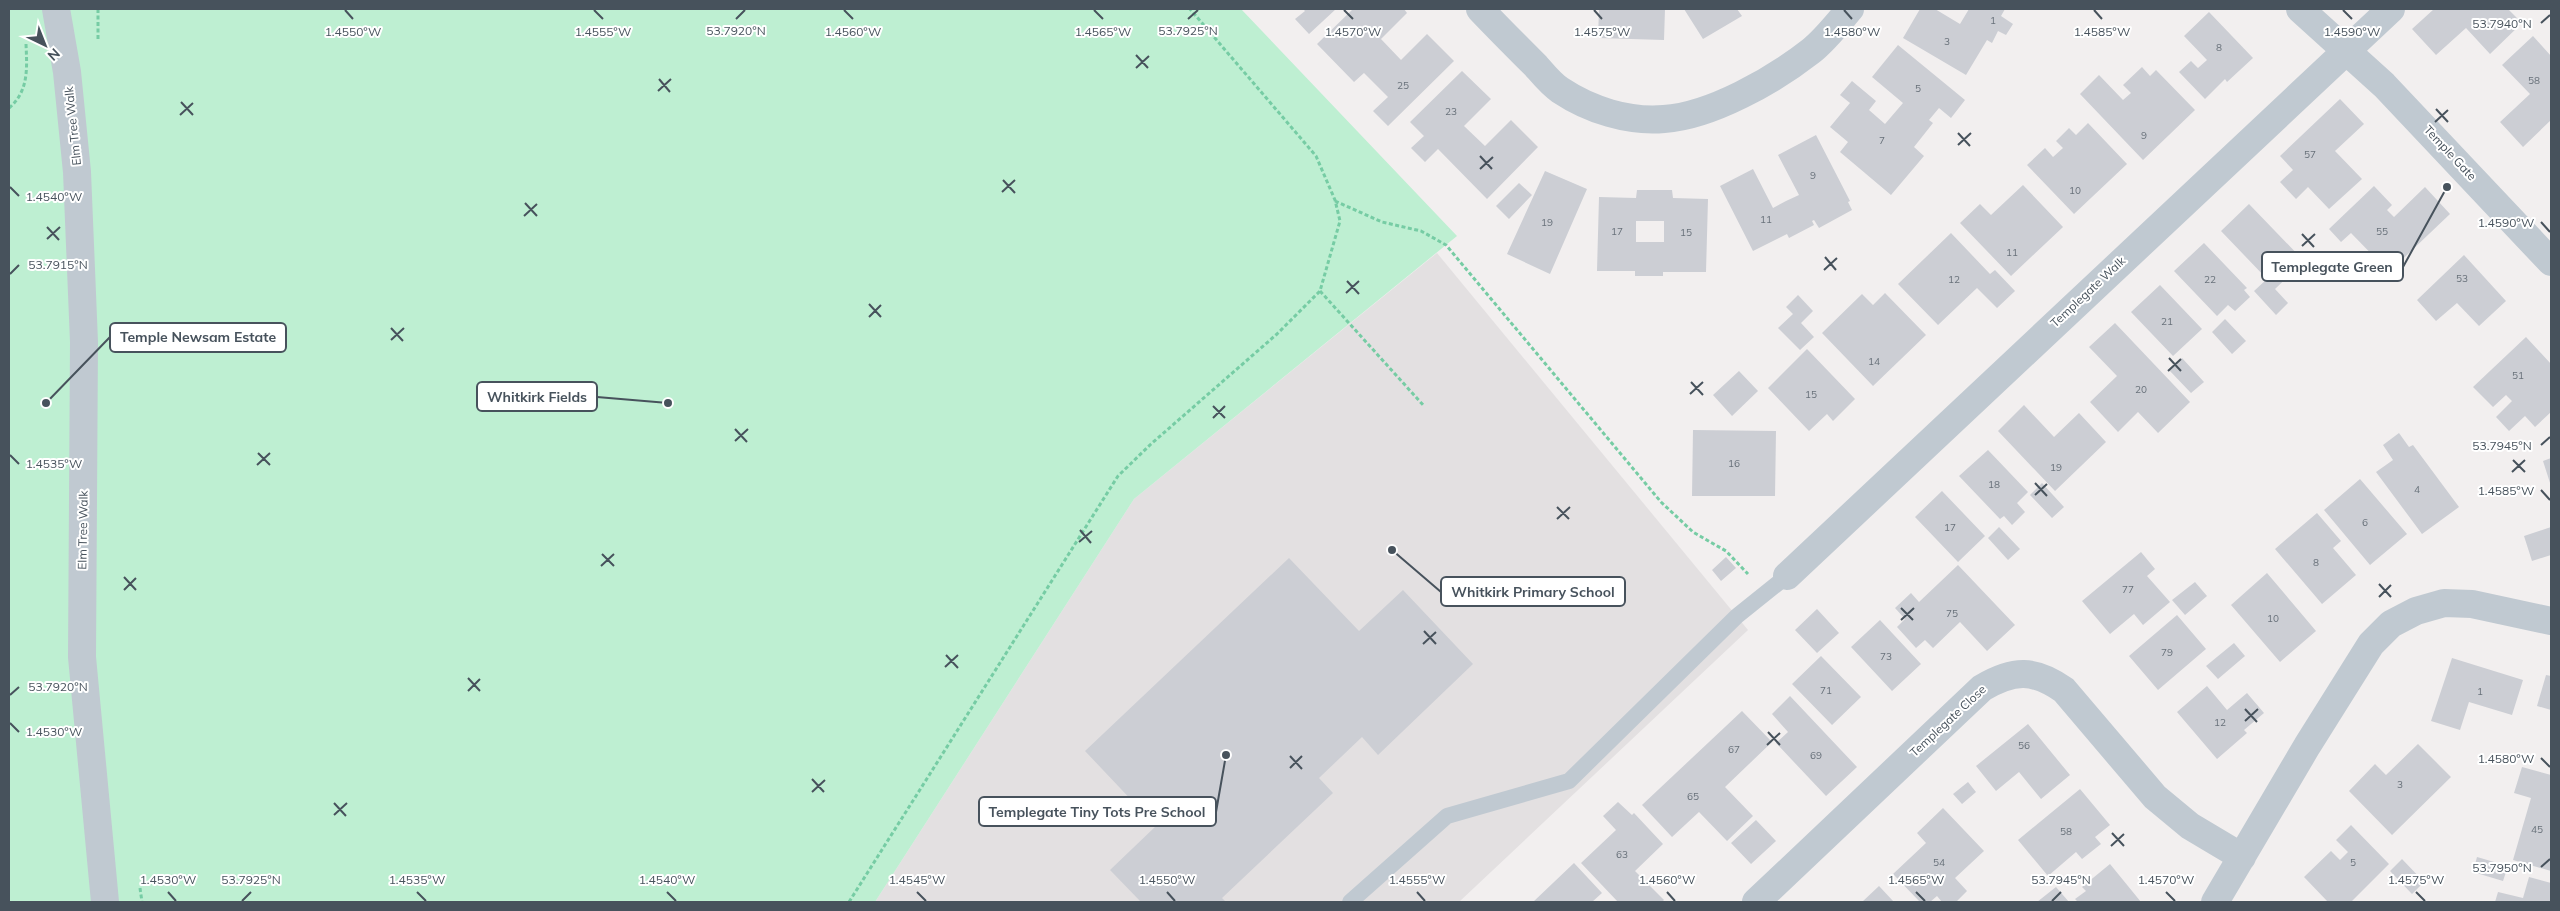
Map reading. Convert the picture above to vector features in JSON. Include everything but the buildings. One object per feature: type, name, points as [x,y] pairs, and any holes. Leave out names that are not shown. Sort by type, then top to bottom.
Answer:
[{"type":"street","name":"Elm Tree Walk","points":[[56,9],[67,72],[77,172],[84,342],[82,657],[105,902]]},
{"type":"street","points":[[1480,9],[1558,89],[1582,103],[1609,113],[1637,119],[1665,119],[1701,112],[1742,93],[1789,66],[1812,50],[1850,9]]},
{"type":"street","name":"Temple Gate","points":[[2300,9],[2421,122],[2551,262]]},
{"type":"street","name":"Templegate Walk","points":[[1787,576],[2345,50],[2391,9]]},
{"type":"street","points":[[2215,902],[2307,746],[2371,644],[2392,624],[2416,610],[2444,604],[2472,604],[2551,621]]},
{"type":"street","name":"Templegate Close","points":[[1756,902],[1982,688],[1997,679],[2015,674],[2032,674],[2049,679],[2064,690],[2155,797],[2190,826],[2242,857]]},
{"type":"lane","points":[[1350,902],[1447,816],[1569,781],[1737,616],[1787,576]]},
{"type":"path","points":[[849,902],[1118,476],[1151,444],[1277,334],[1320,290],[1340,221],[1335,200],[1316,156],[1190,9]]},
{"type":"path","points":[[9,108],[15,102],[24,86],[27,72],[26,35]]},
{"type":"path","points":[[1335,200],[1382,222],[1422,231],[1446,245],[1662,502],[1694,532],[1726,551],[1765,592]]},
{"type":"path","points":[[1320,290],[1424,406]]},
{"type":"shaded area","points":[[1437,253],[1748,630],[1459,902],[875,902],[1134,499]]},
{"type":"green space","points":[[9,9],[1241,9],[1457,236],[1134,499],[875,902],[9,902]]},
{"type":"place","name":"Templegate Green","points":[[2447,187]]},
{"type":"place","name":"Temple Newsam Estate","points":[[46,403]]},
{"type":"place","name":"Whitkirk Fields","points":[[668,403]]},
{"type":"place","name":"Whitkirk Primary School","points":[[1392,550]]},
{"type":"place","name":"Templegate Tiny Tots Pre School","points":[[1226,755]]}]
